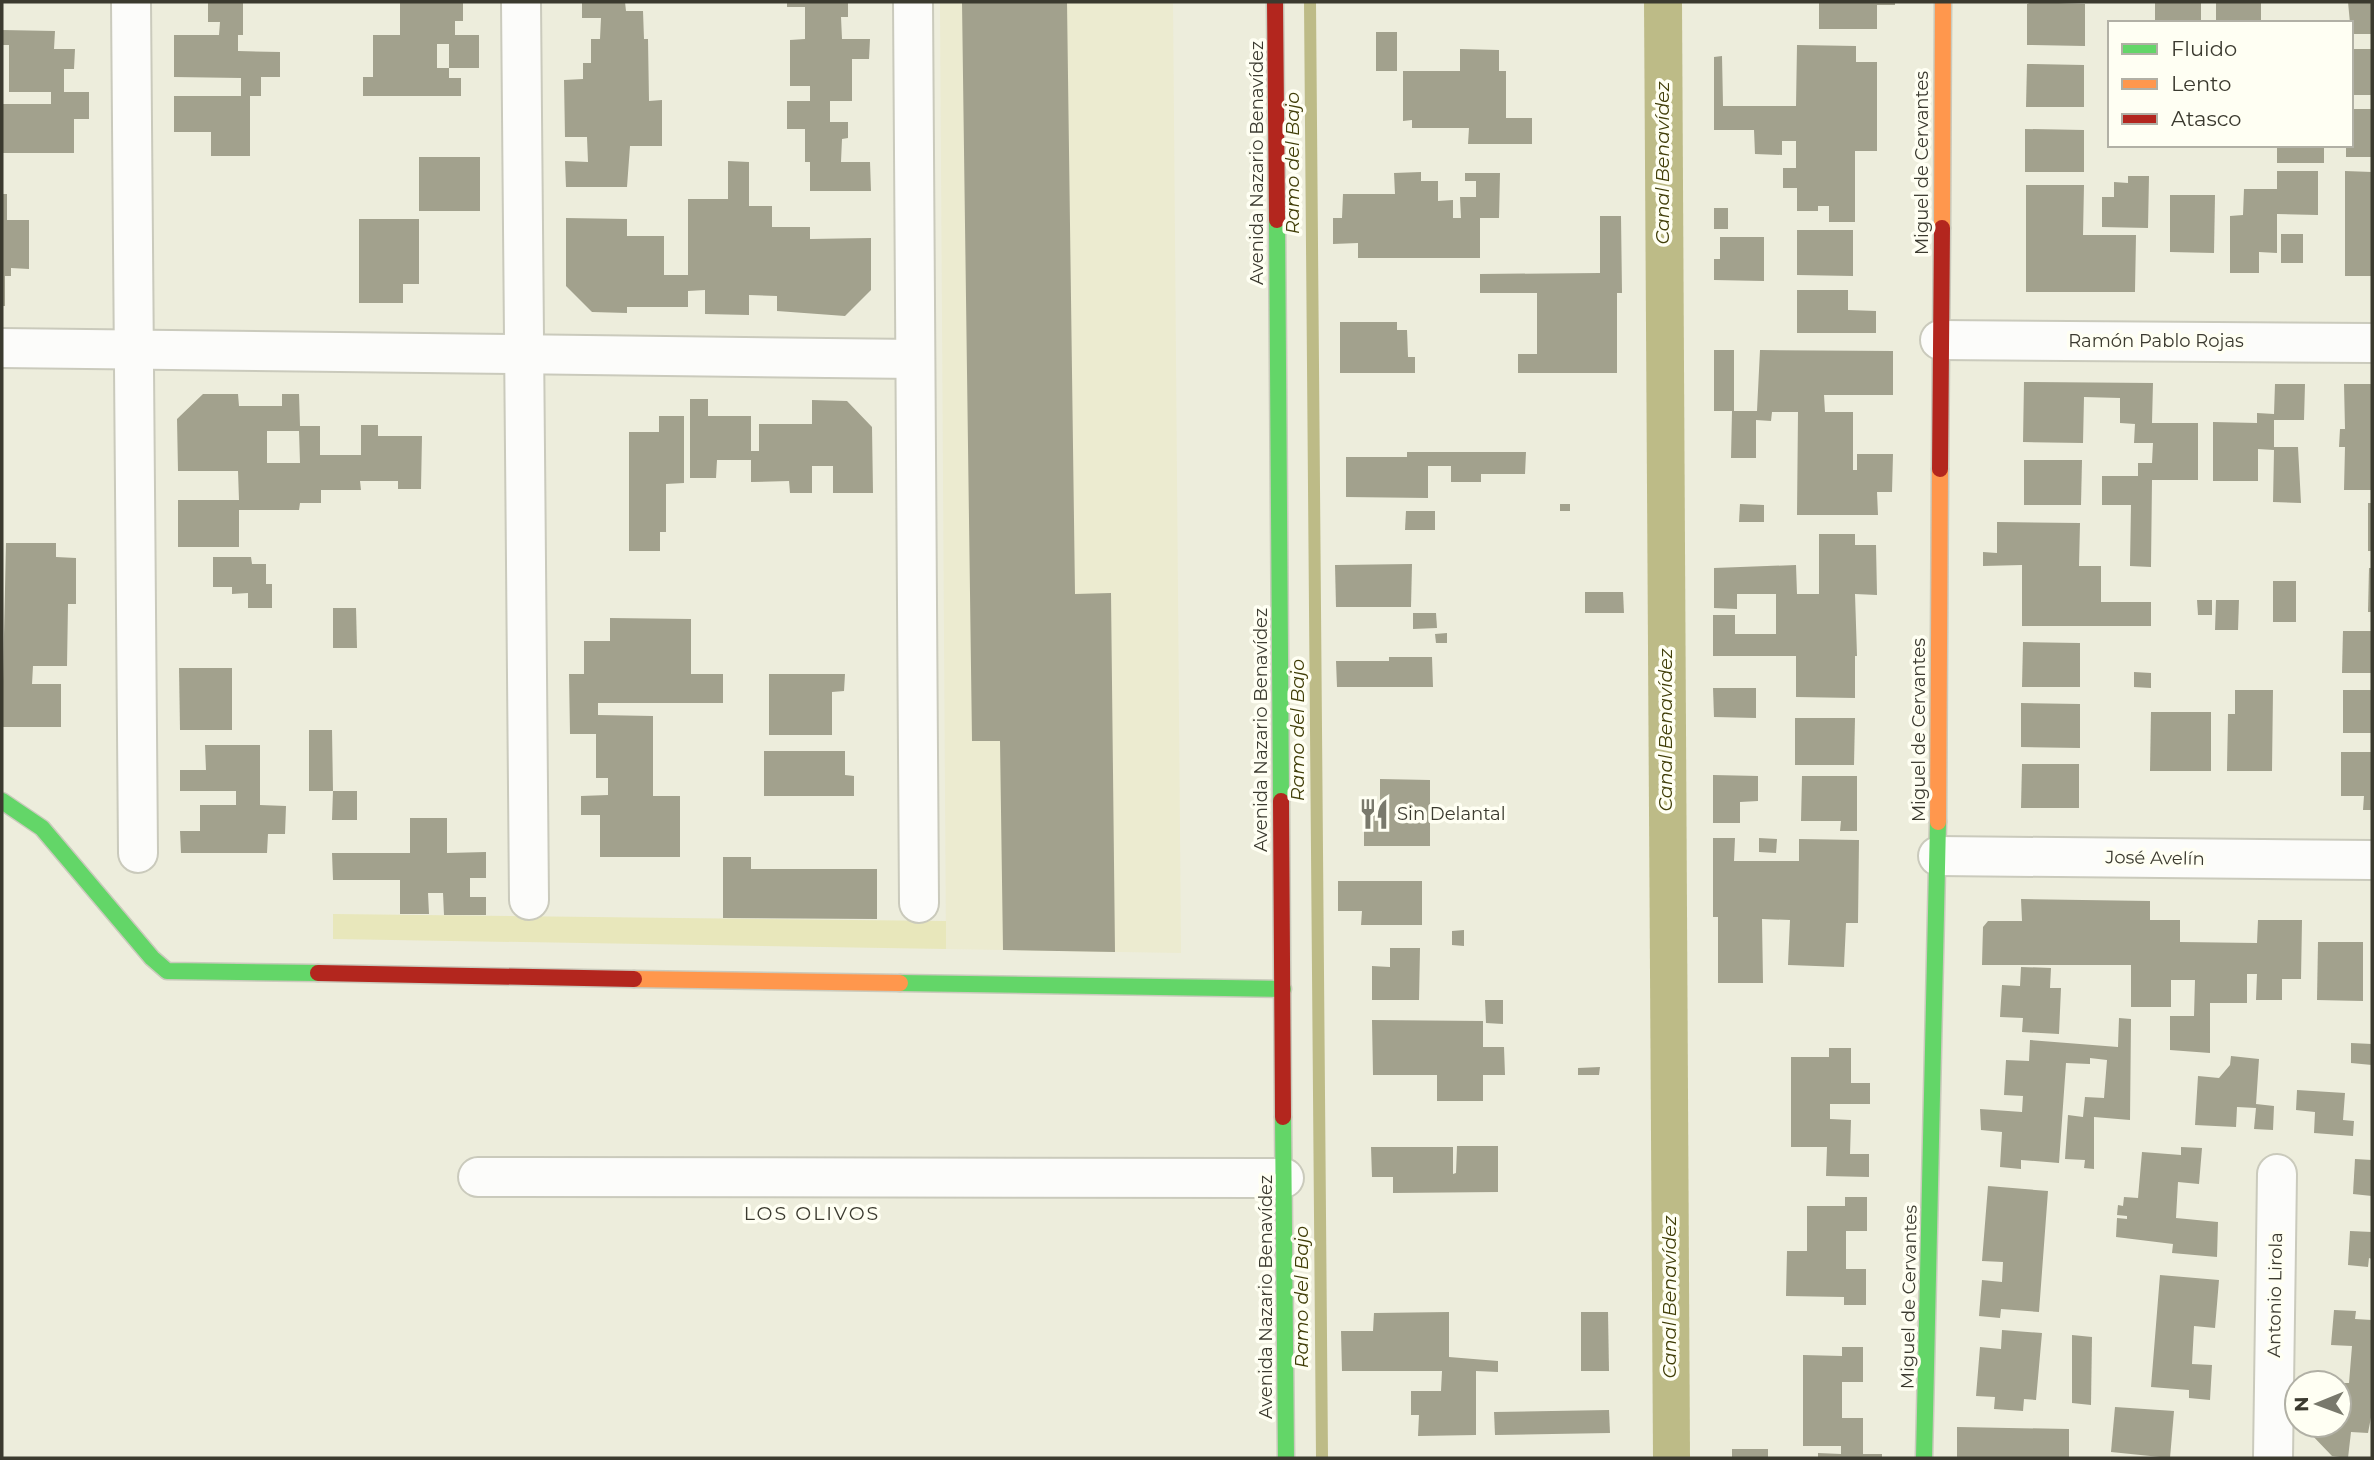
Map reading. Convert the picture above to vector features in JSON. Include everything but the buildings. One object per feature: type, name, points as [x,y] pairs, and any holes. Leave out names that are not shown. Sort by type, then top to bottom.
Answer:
[{"type":"street","points":[[131,2],[138,853]]},
{"type":"street","points":[[521,2],[529,900]]},
{"type":"street","points":[[913,2],[919,904]]},
{"type":"street","name":"Avenida Nazario Benavídez","points":[[1275,2],[1286,1458]]},
{"type":"street","name":"Miguel de Cervantes","points":[[1924,1458],[1938,856],[1942,2]]},
{"type":"street","name":"Ramón Pablo Rojas","points":[[1940,340],[2372,343]]},
{"type":"street","points":[[2,348],[915,359]]},
{"type":"street","points":[[2,801],[42,828],[152,958],[167,971],[1283,989]]},
{"type":"street","name":"José Avelín","points":[[1938,856],[2372,860]]},
{"type":"street","name":"Antonio Lirola","points":[[2273,1458],[2277,1174]]},
{"type":"street","points":[[478,1177],[1284,1178]]},
{"type":"shaded area","points":[[940,2],[1173,2],[1181,953],[946,949]]},
{"type":"shaded area","points":[[333,914],[946,921],[946,949],[333,939]]},
{"type":"water","name":"Canal Benavídez","points":[[1644,2],[1682,2],[1690,1458],[1653,1458]]},
{"type":"waterway","name":"Ramo del Bajo","points":[[1310,2],[1322,1458]]},
{"type":"traffic: fast","points":[[1277,220],[1281,801]]},
{"type":"traffic: fast","points":[[2,801],[42,828],[152,958],[167,971],[318,973]]},
{"type":"traffic: fast","points":[[1924,1458],[1938,822]]},
{"type":"traffic: fast","points":[[900,983],[1283,989]]},
{"type":"traffic: fast","points":[[1283,1117],[1286,1458]]},
{"type":"traffic: slow","points":[[1942,228],[1943,2]]},
{"type":"traffic: slow","points":[[1938,822],[1940,469]]},
{"type":"traffic: slow","points":[[634,979],[900,983]]},
{"type":"traffic: jam","points":[[1275,2],[1277,220]]},
{"type":"traffic: jam","points":[[1940,469],[1942,228]]},
{"type":"traffic: jam","points":[[1281,801],[1283,1117]]},
{"type":"traffic: jam","points":[[318,973],[634,979]]},
{"type":"place","name":"Sin Delantal","points":[[1374,814]]},
{"type":"district","name":"LOS OLIVOS","points":[[812,1213]]}]
